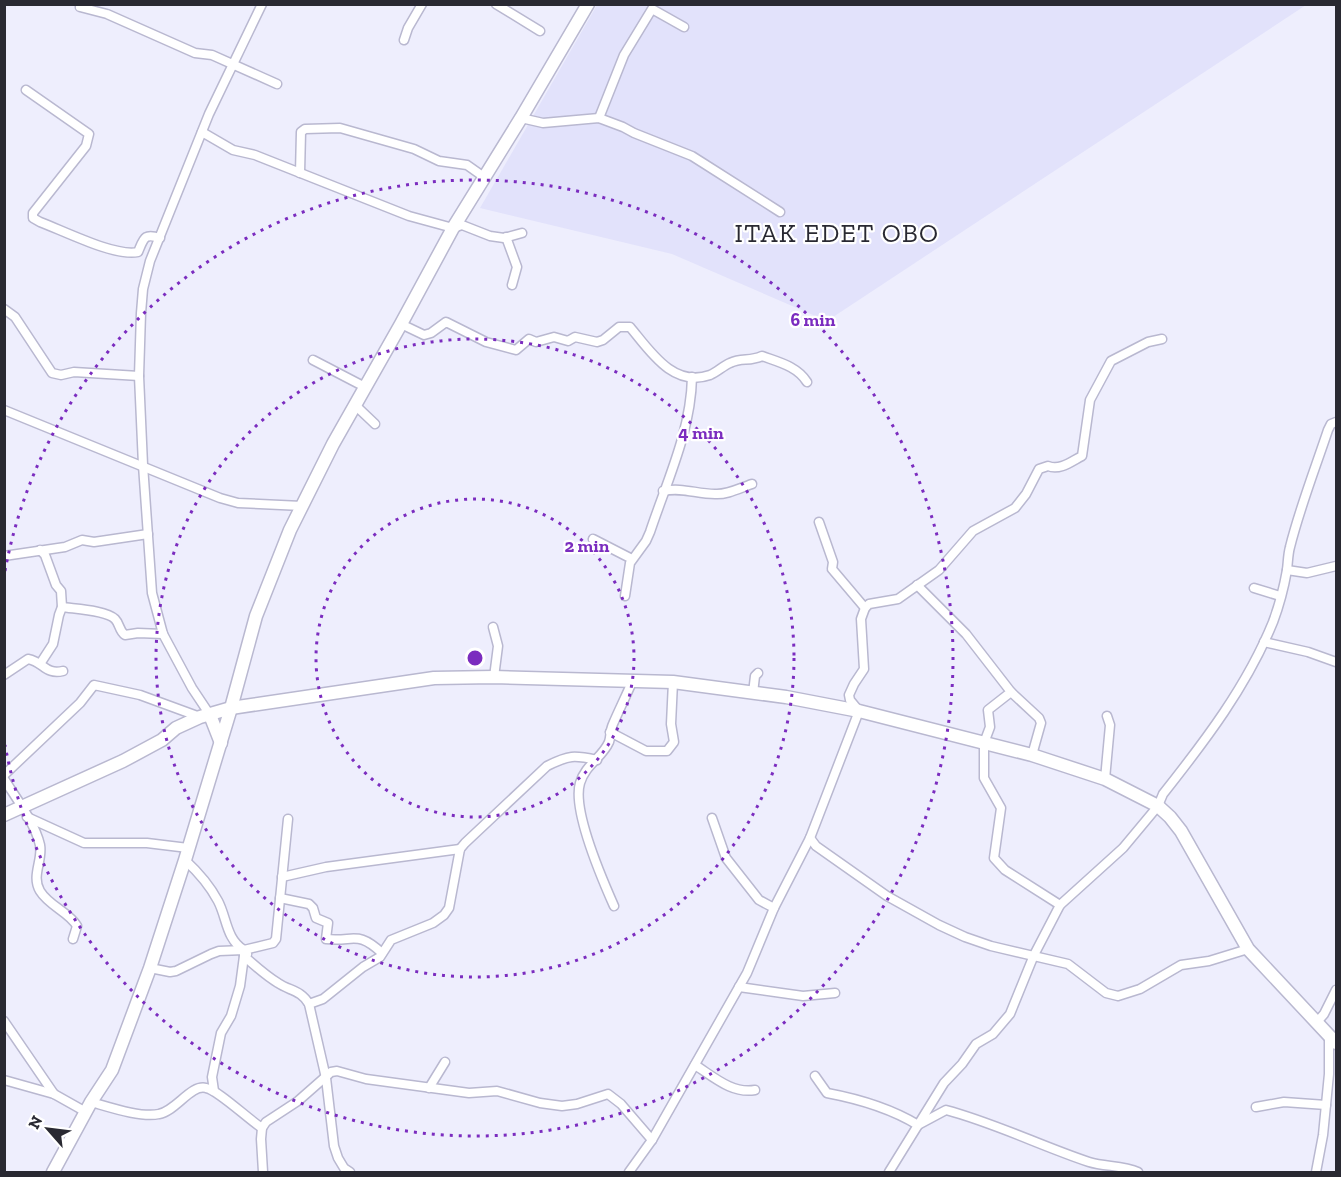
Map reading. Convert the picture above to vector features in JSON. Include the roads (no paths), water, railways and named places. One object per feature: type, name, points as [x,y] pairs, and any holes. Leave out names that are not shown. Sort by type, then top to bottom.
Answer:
[{"type":"street","points":[[221,743],[163,634],[152,592],[139,376],[144,289],[150,261],[202,132],[262,4]]},
{"type":"street","points":[[404,40],[422,4]]},
{"type":"street","points":[[496,4],[540,31]]},
{"type":"street","points":[[53,1173],[112,1070],[150,969],[221,743],[256,616],[290,531],[333,444],[453,228],[588,4]]},
{"type":"street","points":[[81,7],[107,14],[195,52],[208,54],[278,84]]},
{"type":"street","points":[[599,118],[624,55],[654,7],[684,27]]},
{"type":"street","points":[[26,90],[89,134],[86,146],[33,213],[33,218],[115,251],[130,254],[138,252],[147,236],[160,238]]},
{"type":"street","points":[[521,118],[543,123],[599,118],[692,156],[780,212]]},
{"type":"street","points":[[300,173],[301,132],[305,129],[340,128],[414,149],[439,161],[467,165],[484,177]]},
{"type":"street","points":[[202,132],[233,150],[255,155],[409,216],[453,228],[462,225],[490,236],[507,237],[522,233]]},
{"type":"street","points":[[507,237],[517,267],[512,285]]},
{"type":"street","points":[[4,309],[15,317],[52,373],[139,376]]},
{"type":"street","points":[[401,324],[424,334],[431,333],[446,322],[486,342],[516,350],[529,339],[536,342],[554,338],[566,341],[575,337],[597,342],[619,327],[627,326],[669,370],[692,377],[710,375],[731,362],[753,360],[762,356],[795,369],[807,382]]},
{"type":"street","points":[[859,711],[850,700],[849,695],[864,669],[861,619],[865,608],[869,604],[894,600],[939,570],[973,531],[1015,508],[1026,494],[1039,469],[1061,466],[1082,456],[1090,400],[1111,361],[1149,342],[1162,339]]},
{"type":"street","points":[[313,360],[365,387]]},
{"type":"street","points":[[625,596],[628,569],[632,559],[646,541],[680,448],[692,377]]},
{"type":"street","points":[[355,405],[375,424]]},
{"type":"street","points":[[4,410],[143,465],[210,495],[238,503],[302,506]]},
{"type":"street","points":[[889,1173],[944,1083],[976,1044],[993,1034],[1010,1014],[1034,955],[1060,905],[1123,848],[1158,806],[1163,794],[1226,712],[1264,642],[1280,596],[1287,570],[1289,549],[1304,496],[1311,484],[1328,430],[1336,422]]},
{"type":"street","points":[[663,491],[685,489],[721,494],[752,484]]},
{"type":"street","points":[[819,522],[833,562],[832,570],[865,608]]},
{"type":"street","points":[[4,556],[65,547],[82,540],[94,542],[148,534]]},
{"type":"street","points":[[593,539],[632,559]]},
{"type":"street","points":[[39,550],[45,555],[56,585],[61,591],[62,607],[58,615],[53,644],[40,664]]},
{"type":"street","points":[[1287,570],[1307,573],[1336,566]]},
{"type":"street","points":[[917,585],[966,634],[1011,692],[1040,718],[1041,723],[1032,755]]},
{"type":"street","points":[[1254,588],[1280,596]]},
{"type":"street","points":[[62,607],[106,613],[113,617],[125,635],[163,634]]},
{"type":"street","points":[[493,627],[498,646],[494,677]]},
{"type":"street","points":[[1264,642],[1308,652],[1336,662]]},
{"type":"street","points":[[4,675],[28,659],[40,664],[49,672],[63,671]]},
{"type":"street","points":[[753,693],[755,676],[758,673]]},
{"type":"street","points":[[4,815],[23,812],[162,740],[176,728],[205,716],[231,708],[434,678],[494,677],[673,682],[859,711],[1032,755],[1105,779],[1158,806],[1170,817],[1181,831],[1248,949],[1333,1040],[1323,1136],[1316,1173]]},
{"type":"street","points":[[614,906],[602,879],[582,820],[578,794],[582,776],[610,741],[610,732],[632,682]]},
{"type":"street","points":[[610,732],[646,751],[667,751],[674,742],[671,724],[673,682]]},
{"type":"street","points":[[73,939],[77,926],[75,922],[58,910],[38,887],[40,845],[35,828],[23,812],[4,777],[80,704],[94,685],[140,695],[205,716]]},
{"type":"street","points":[[1011,692],[988,710],[990,727],[984,743],[984,778],[1001,808],[994,858],[1005,870],[1060,905]]},
{"type":"street","points":[[629,1173],[651,1140],[739,987],[774,908],[810,838],[859,711]]},
{"type":"street","points":[[1105,779],[1110,725],[1107,716]]},
{"type":"street","points":[[309,1004],[323,999],[382,953],[391,939],[433,923],[444,915],[449,908],[460,849],[547,766],[577,755],[597,760]]},
{"type":"street","points":[[23,812],[84,843],[147,843],[186,854],[218,900],[234,944],[247,952],[275,981],[298,991],[309,1004],[326,1078],[334,1146],[338,1158],[350,1173]]},
{"type":"street","points":[[712,818],[726,858],[759,900],[774,908]]},
{"type":"street","points":[[150,969],[176,971],[219,951],[247,952],[274,941],[288,819]]},
{"type":"street","points":[[810,838],[816,846],[887,896],[939,925],[965,938],[991,946],[1068,964],[1106,993],[1118,996],[1140,989],[1181,965],[1209,961],[1248,949]]},
{"type":"street","points":[[282,877],[326,867],[460,849]]},
{"type":"street","points":[[280,898],[309,904],[316,918],[328,923],[326,939],[359,937],[371,943],[382,953]]},
{"type":"street","points":[[210,1087],[221,1033],[231,1016],[247,952]]},
{"type":"street","points":[[739,987],[803,996],[835,993]]},
{"type":"street","points":[[1316,1023],[1324,1014],[1336,990]]},
{"type":"street","points":[[312,1018],[323,999]]},
{"type":"street","points":[[4,1021],[54,1094]]},
{"type":"street","points":[[429,1088],[445,1062]]},
{"type":"street","points":[[695,1065],[727,1086],[744,1092],[755,1090]]},
{"type":"street","points":[[263,1173],[261,1139],[262,1128],[266,1122],[298,1101],[331,1072],[337,1071],[366,1079],[469,1093],[497,1091],[540,1103],[562,1106],[577,1104],[608,1094],[621,1104],[651,1140]]},
{"type":"street","points":[[815,1076],[827,1094],[860,1100],[901,1115],[918,1125]]},
{"type":"street","points":[[4,1080],[89,1107],[157,1115],[173,1108],[193,1090],[210,1087]]},
{"type":"street","points":[[210,1087],[262,1128]]},
{"type":"street","points":[[1256,1107],[1284,1102],[1326,1105]]},
{"type":"street","points":[[918,1125],[946,1110],[974,1118],[1049,1148],[1097,1164],[1126,1168],[1138,1173]]},
{"type":"district","name":"ITAK EDET OBO","points":[[837,233]]}]
